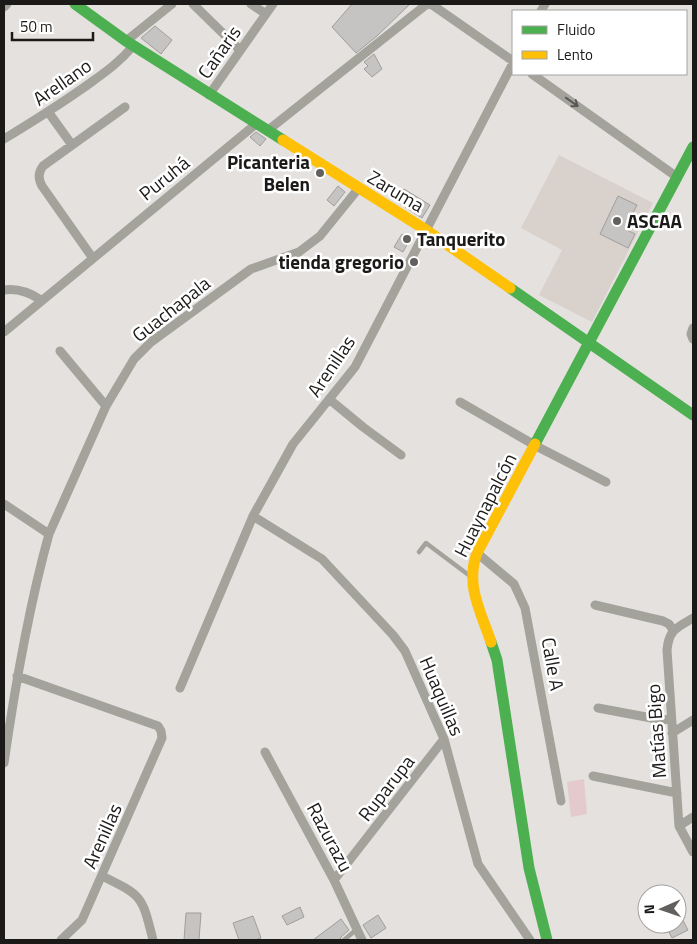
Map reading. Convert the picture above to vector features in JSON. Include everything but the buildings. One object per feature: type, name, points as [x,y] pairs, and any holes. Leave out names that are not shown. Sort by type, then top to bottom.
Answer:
[{"type":"street","points":[[4,7],[7,4]]},
{"type":"street","name":"Zaruma","points":[[75,4],[209,95],[426,230],[693,415]]},
{"type":"street","name":"Arellano","points":[[4,139],[49,113],[120,61],[130,43],[172,4]]},
{"type":"street","points":[[193,4],[240,50]]},
{"type":"street","points":[[251,4],[266,14]]},
{"type":"street","name":"Cañaris","points":[[209,95],[273,4]]},
{"type":"street","points":[[267,131],[429,4],[512,61]]},
{"type":"street","name":"Arenillas","points":[[180,688],[253,516],[293,444],[354,367],[512,64]]},
{"type":"street","points":[[533,75],[677,176]]},
{"type":"street","points":[[92,257],[39,181],[40,170],[42,166],[72,144],[125,108]]},
{"type":"street","points":[[49,113],[72,144]]},
{"type":"street","name":"Puruhá","points":[[4,332],[92,257],[256,124]]},
{"type":"street","name":"Huaynapalcón","points":[[547,940],[529,868],[497,660],[473,589],[472,565],[693,147]]},
{"type":"street","name":"Guachapala","points":[[4,763],[17,676],[34,588],[49,534],[106,406],[134,359],[151,342],[252,269],[299,252],[320,236],[358,189]]},
{"type":"street","points":[[4,290],[22,290],[41,300]]},
{"type":"street","points":[[693,328],[691,334],[693,339]]},
{"type":"street","points":[[60,351],[106,406]]},
{"type":"street","points":[[329,399],[401,455]]},
{"type":"street","points":[[460,402],[606,482]]},
{"type":"street","points":[[4,504],[49,534]]},
{"type":"street","name":"Huaquillas","points":[[253,516],[322,559],[393,635],[405,651],[444,739],[478,864],[530,940]]},
{"type":"street","name":"Calle A","points":[[477,553],[514,584],[525,608],[561,801]]},
{"type":"street","points":[[595,605],[663,621],[669,624],[673,630],[693,618]]},
{"type":"street","name":"Matías Bigo","points":[[673,630],[668,639],[667,650],[676,794],[679,826],[693,852]]},
{"type":"street","name":"Arenillas","points":[[17,676],[158,726],[161,731],[162,738],[82,920],[61,940]]},
{"type":"street","points":[[598,708],[662,720],[670,719]]},
{"type":"street","points":[[672,733],[693,720]]},
{"type":"street","name":"Ruparupa","points":[[334,880],[444,739]]},
{"type":"street","name":"Razurazu","points":[[265,752],[334,880],[362,940]]},
{"type":"street","points":[[593,776],[676,794]]},
{"type":"street","points":[[679,826],[693,817]]},
{"type":"street","points":[[102,876],[130,890],[139,898],[146,910],[153,940]]},
{"type":"lane","points":[[419,552],[426,543],[471,577]]},
{"type":"lane","points":[[344,940],[357,929]]},
{"type":"shaded area","points":[[559,155],[653,203],[592,322],[539,295],[562,250],[521,228]]},
{"type":"shaded area","points":[[584,779],[587,814],[571,817],[567,782]]},
{"type":"traffic: fast","points":[[75,4],[126,41],[283,140]]},
{"type":"traffic: fast","points":[[535,444],[693,147]]},
{"type":"traffic: fast","points":[[510,288],[693,415]]},
{"type":"traffic: fast","points":[[491,642],[497,660],[529,868],[547,940]]},
{"type":"traffic: slow","points":[[283,140],[426,230],[510,288]]},
{"type":"traffic: slow","points":[[491,642],[476,598],[473,576],[474,565],[477,553],[535,444]]},
{"type":"place","name":"Picanteria Belen","points":[[320,173]]},
{"type":"place","name":"ASCAA","points":[[617,221]]},
{"type":"place","name":"Tanquerito","points":[[407,239]]},
{"type":"place","name":"tienda gregorio","points":[[414,262]]}]
